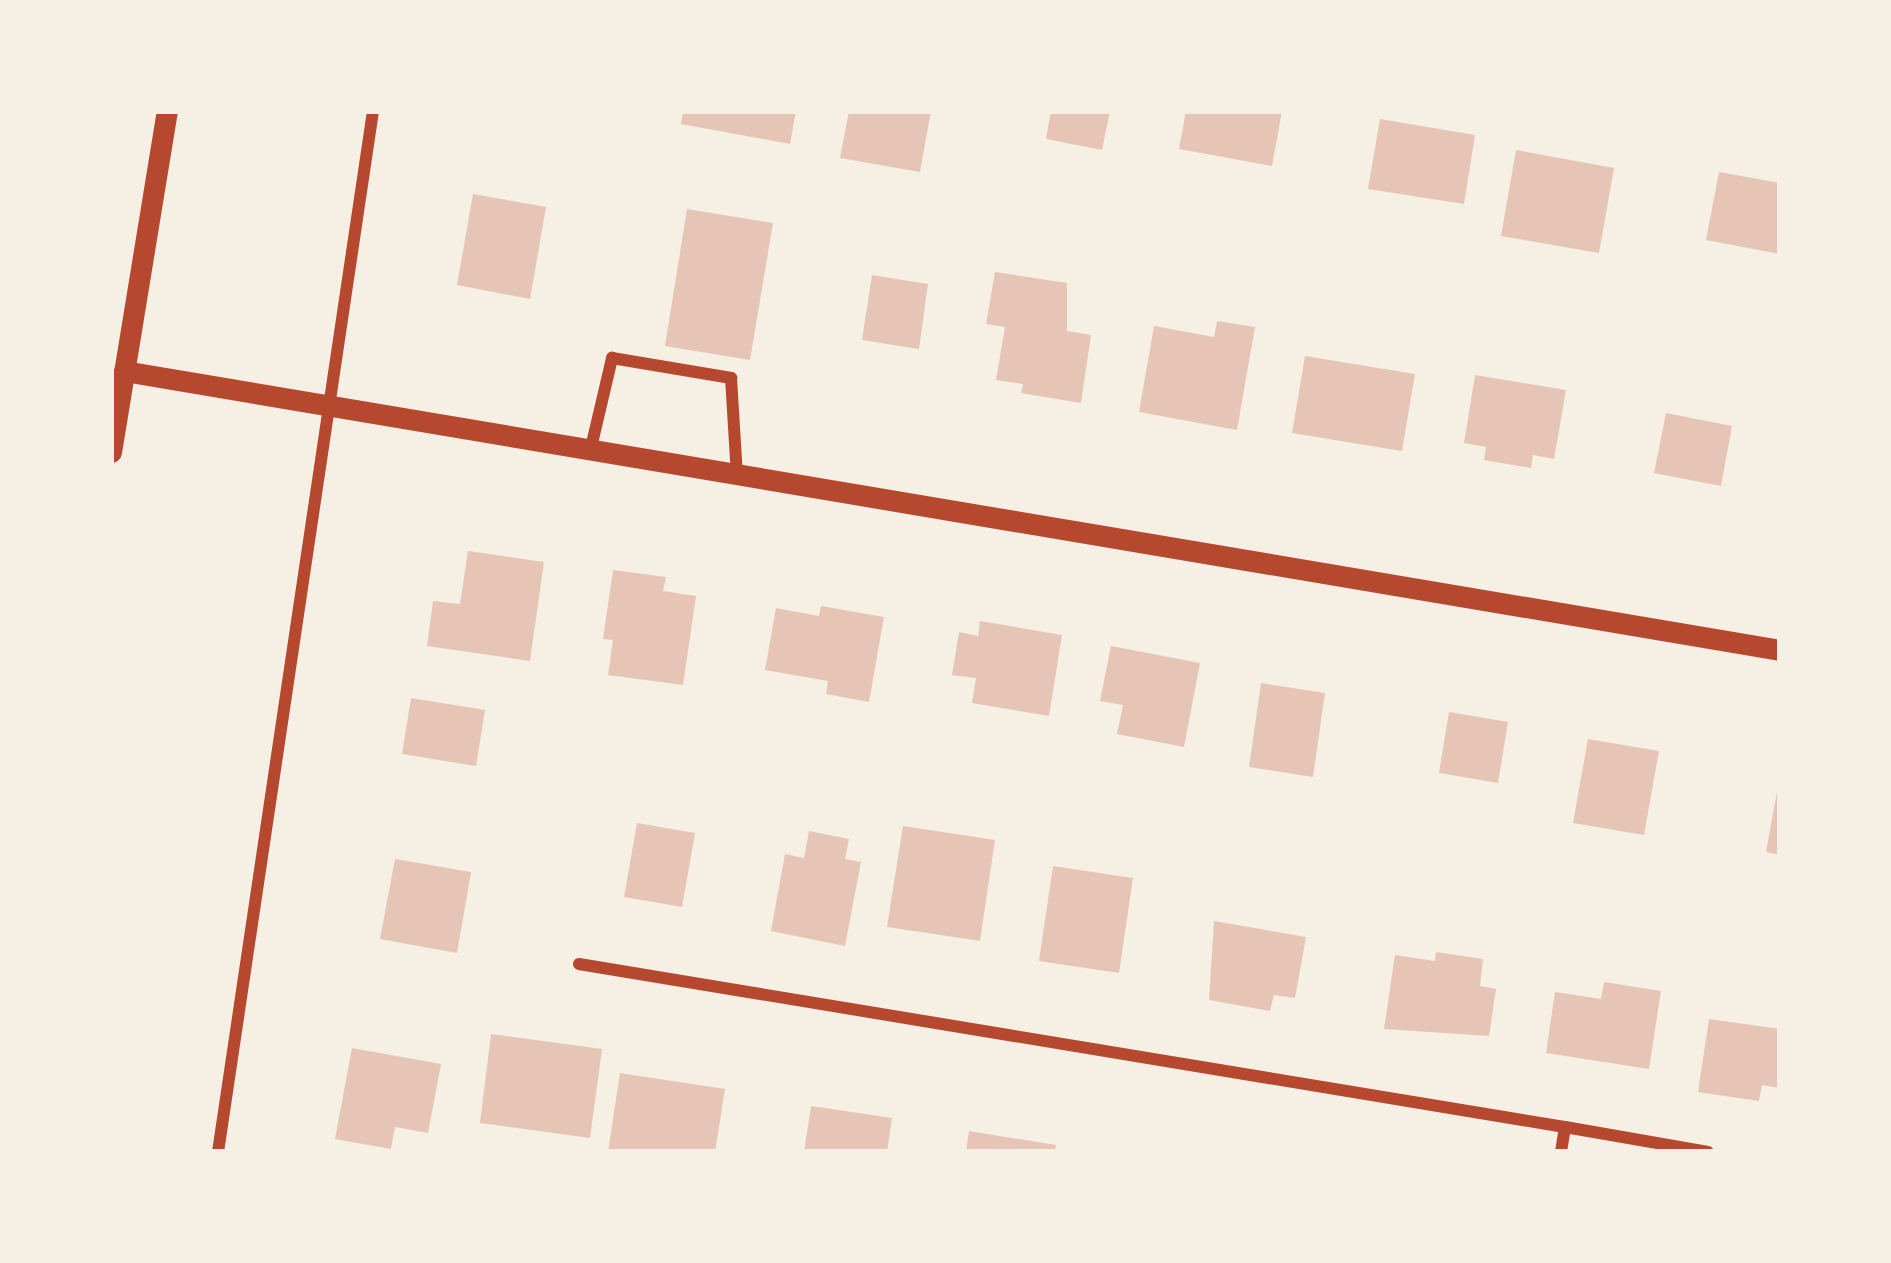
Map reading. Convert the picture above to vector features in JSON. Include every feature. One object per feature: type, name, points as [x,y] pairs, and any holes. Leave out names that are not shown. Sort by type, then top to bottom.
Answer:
[{"type":"street","points":[[111,452],[167,111]]},
{"type":"street","points":[[218,1152],[373,111]]},
{"type":"street","points":[[589,454],[612,358],[731,378],[737,478]]},
{"type":"street","points":[[124,371],[325,410],[1780,650]]},
{"type":"street","points":[[579,964],[1708,1152]]},
{"type":"street","points":[[1561,1152],[1565,1127]]},
{"type":"building","points":[[683,111],[796,111],[790,144],[681,124]]},
{"type":"building","points":[[849,111],[931,111],[920,172],[840,158]]},
{"type":"building","points":[[1051,111],[1110,111],[1102,150],[1046,139]]},
{"type":"building","points":[[1186,111],[1282,111],[1272,166],[1179,149]]},
{"type":"building","points":[[1380,119],[1475,135],[1464,204],[1368,189]]},
{"type":"building","points":[[1516,150],[1614,168],[1599,253],[1501,236]]},
{"type":"building","points":[[1719,172],[1780,183],[1780,254],[1706,240]]},
{"type":"building","points":[[473,194],[546,207],[530,299],[457,285]]},
{"type":"building","points":[[687,209],[773,223],[750,360],[665,346]]},
{"type":"building","points":[[995,272],[1067,283],[1067,331],[1091,335],[1081,403],[1021,393],[1023,384],[996,380],[1005,327],[986,324]]},
{"type":"building","points":[[872,275],[928,284],[919,349],[862,340]]},
{"type":"building","points":[[1217,321],[1255,327],[1237,430],[1139,412],[1154,326],[1214,337]]},
{"type":"building","points":[[1305,356],[1415,374],[1402,451],[1292,433]]},
{"type":"building","points":[[1475,375],[1566,390],[1554,459],[1533,455],[1531,468],[1484,460],[1486,447],[1464,443]]},
{"type":"building","points":[[1666,413],[1732,426],[1721,486],[1654,473]]},
{"type":"building","points":[[468,551],[544,562],[530,661],[427,646],[433,601],[460,604]]},
{"type":"building","points":[[613,570],[666,577],[663,591],[696,596],[683,685],[608,675],[613,640],[603,639]]},
{"type":"building","points":[[821,606],[884,617],[869,702],[826,694],[828,681],[765,670],[776,608],[819,616]]},
{"type":"building","points":[[980,621],[1062,635],[1049,716],[972,703],[976,678],[952,675],[959,632],[978,636]]},
{"type":"building","points":[[1111,646],[1200,663],[1184,747],[1117,734],[1123,705],[1100,701]]},
{"type":"building","points":[[1261,683],[1325,693],[1313,777],[1249,767]]},
{"type":"building","points":[[411,698],[485,710],[476,766],[402,754]]},
{"type":"building","points":[[1449,712],[1508,722],[1498,783],[1439,773]]},
{"type":"building","points":[[1588,739],[1659,751],[1644,835],[1573,823]]},
{"type":"building","points":[[1780,786],[1780,855],[1766,852]]},
{"type":"building","points":[[637,823],[695,833],[682,907],[624,897]]},
{"type":"building","points":[[903,826],[995,840],[980,941],[887,927]]},
{"type":"building","points":[[809,831],[849,839],[845,859],[861,862],[845,946],[771,931],[785,854],[804,858]]},
{"type":"building","points":[[395,859],[471,872],[457,953],[380,939]]},
{"type":"building","points":[[1053,866],[1133,878],[1119,973],[1039,961]]},
{"type":"building","points":[[1214,921],[1306,937],[1295,998],[1274,995],[1270,1011],[1209,1000]]},
{"type":"building","points":[[1436,952],[1483,959],[1480,986],[1496,989],[1489,1036],[1384,1029],[1395,955],[1435,961]]},
{"type":"building","points":[[1604,982],[1661,991],[1649,1069],[1546,1053],[1555,992],[1601,999]]},
{"type":"building","points":[[1709,1019],[1780,1029],[1780,1088],[1762,1085],[1759,1101],[1698,1092]]},
{"type":"building","points":[[491,1034],[602,1049],[590,1138],[480,1123]]},
{"type":"building","points":[[352,1048],[441,1064],[428,1133],[395,1127],[391,1149],[335,1139]]},
{"type":"building","points":[[620,1073],[725,1089],[715,1152],[608,1152]]},
{"type":"building","points":[[811,1106],[892,1118],[887,1152],[804,1152]]},
{"type":"building","points":[[969,1131],[1056,1145],[1055,1152],[966,1152]]}]
